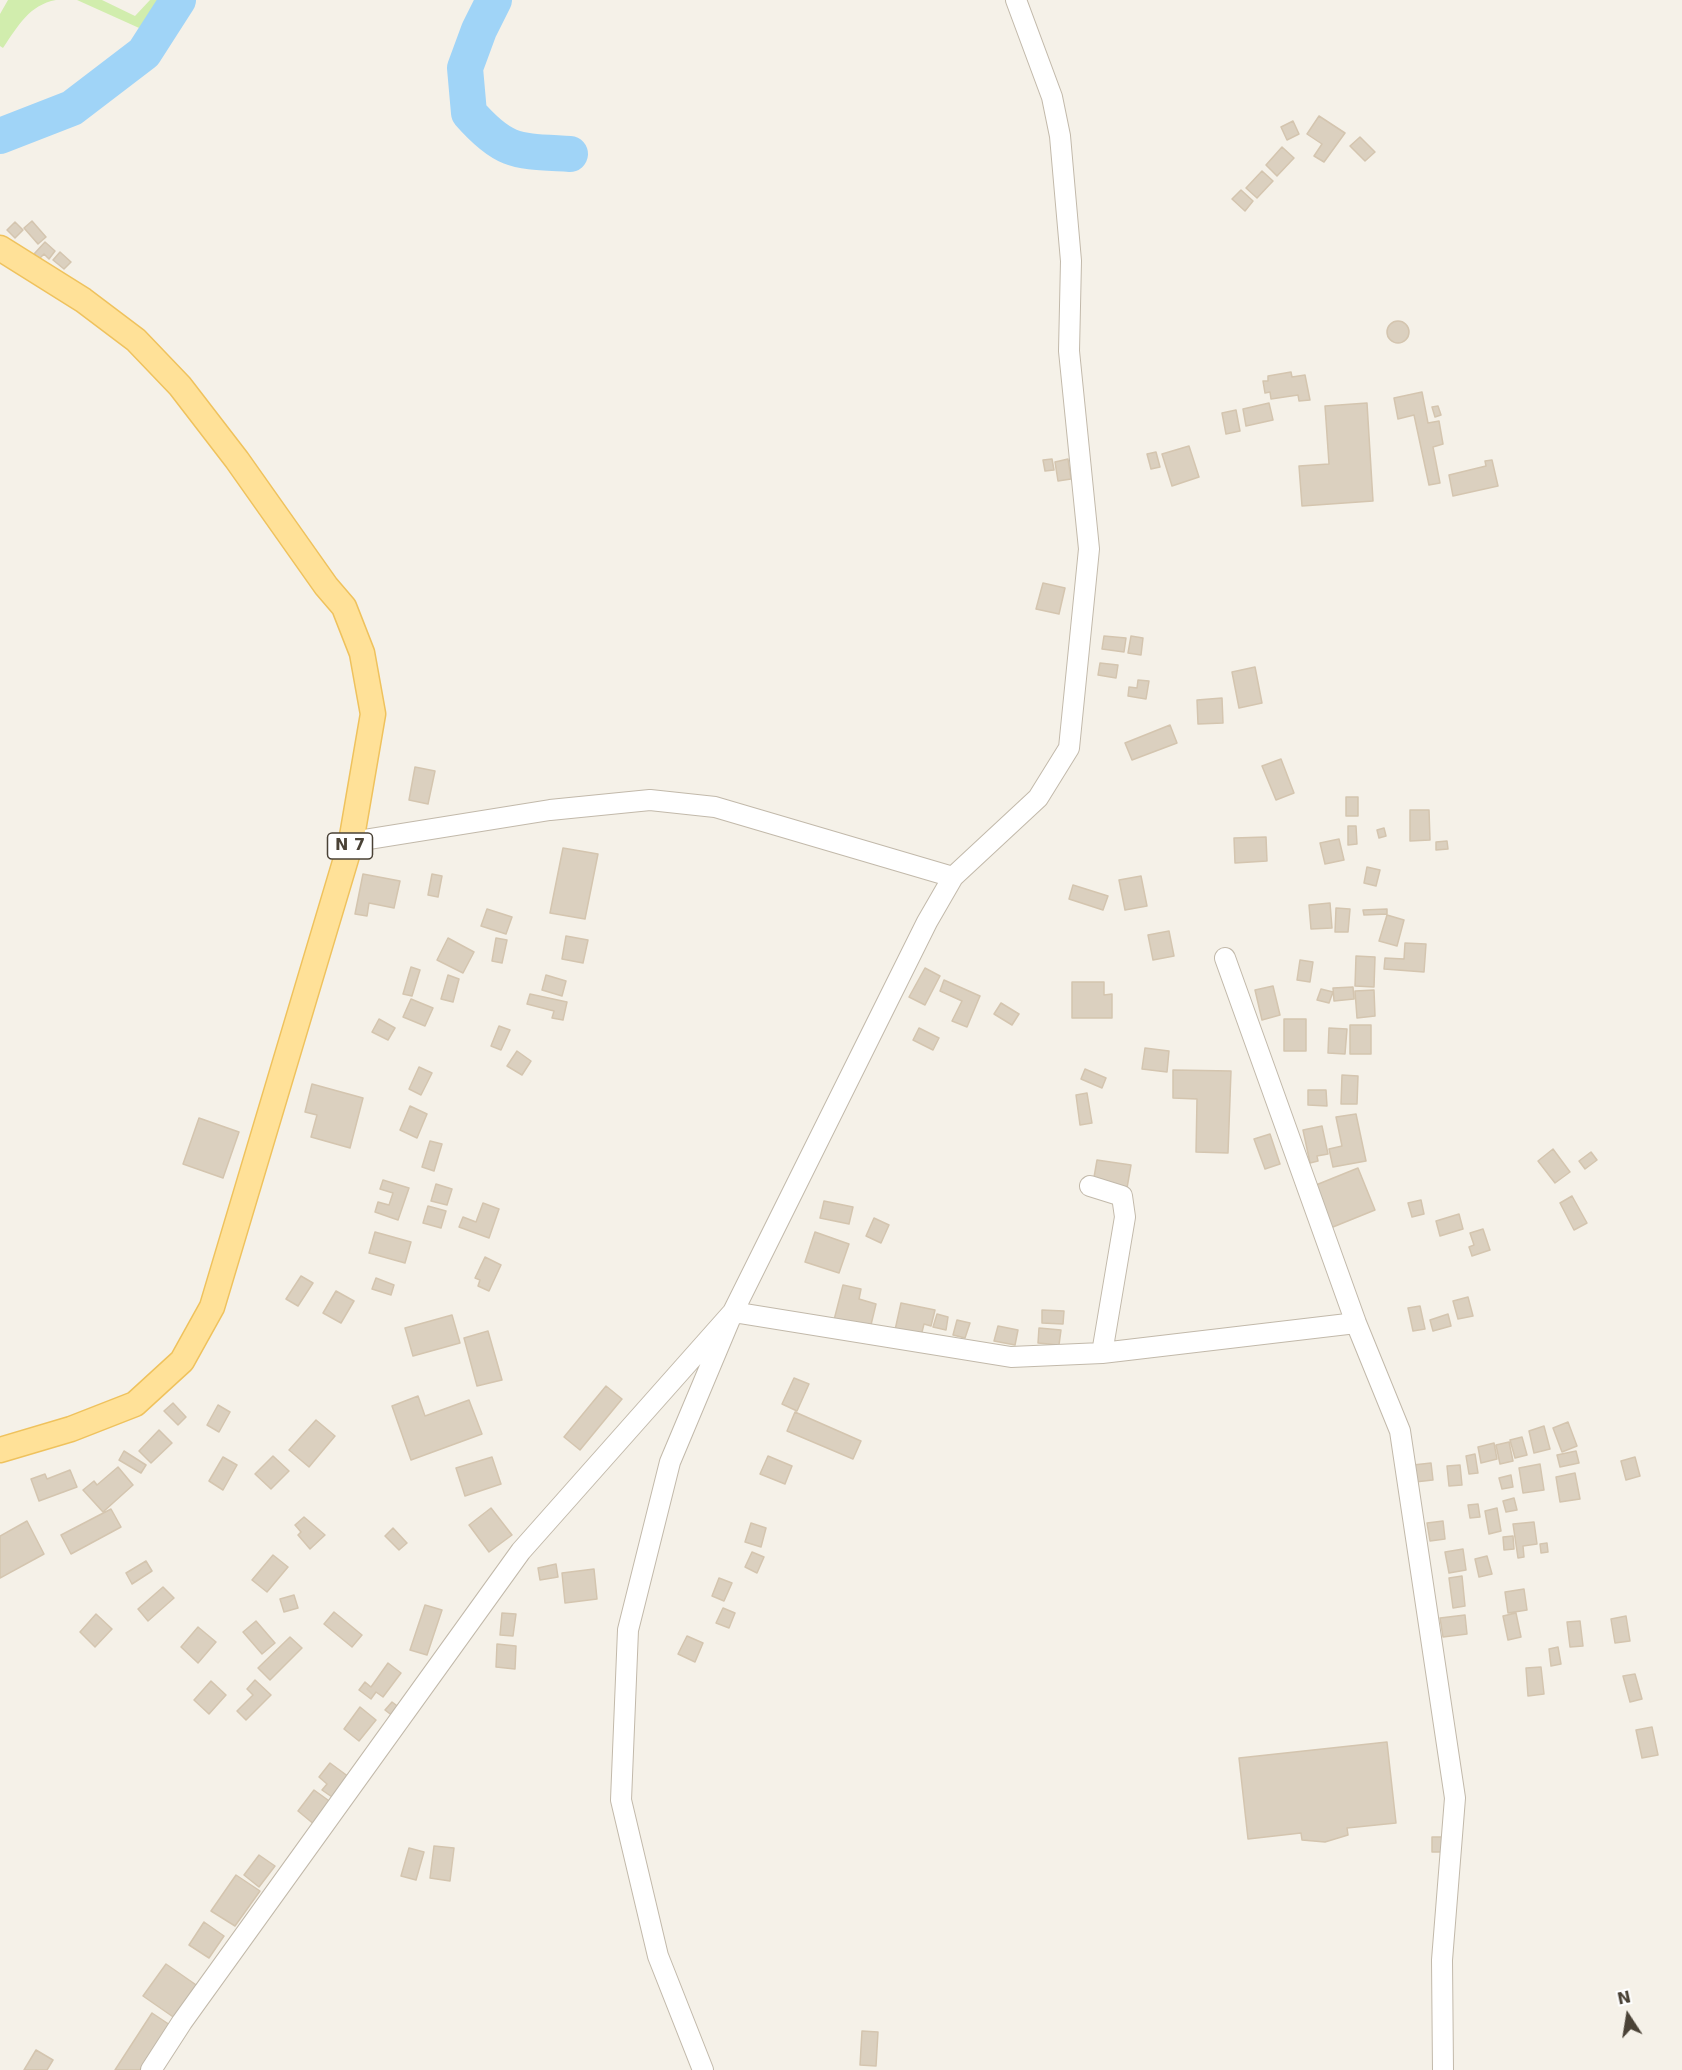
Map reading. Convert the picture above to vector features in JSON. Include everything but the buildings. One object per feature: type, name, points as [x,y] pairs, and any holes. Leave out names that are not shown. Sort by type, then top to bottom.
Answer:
[{"type":"main road","name":"N 7","points":[[0,248],[83,300],[136,340],[180,386],[237,460],[326,586],[344,607],[362,653],[373,714],[351,842],[212,1307],[182,1361],[135,1404],[70,1429],[0,1450]]},
{"type":"street","points":[[703,2070],[658,1956],[621,1800],[628,1630],[670,1462],[733,1312],[927,922],[953,877],[1038,798],[1069,748],[1089,549],[1069,351],[1071,261],[1060,136],[1052,98],[1016,0]]},
{"type":"street","points":[[351,842],[550,810],[650,800],[715,807],[953,877]]},
{"type":"street","points":[[1225,958],[1356,1323],[1400,1431],[1455,1798],[1442,1960],[1443,2070]]},
{"type":"street","points":[[1090,1186],[1122,1196],[1125,1217],[1101,1353]]},
{"type":"street","points":[[733,1312],[1011,1357],[1101,1353],[1356,1323]]},
{"type":"street","points":[[151,2070],[182,2022],[521,1551],[733,1312]]},
{"type":"green space","points":[[8,0],[56,0],[31,12],[19,24],[3,48],[0,46],[0,14]]},
{"type":"green space","points":[[77,0],[102,0],[135,16],[150,0],[169,0],[148,32]]},
{"type":"waterway","points":[[0,136],[72,108],[144,53],[178,0]]},
{"type":"waterway","points":[[494,0],[479,30],[465,68],[469,113],[493,136],[514,148],[525,151],[570,154]]}]
